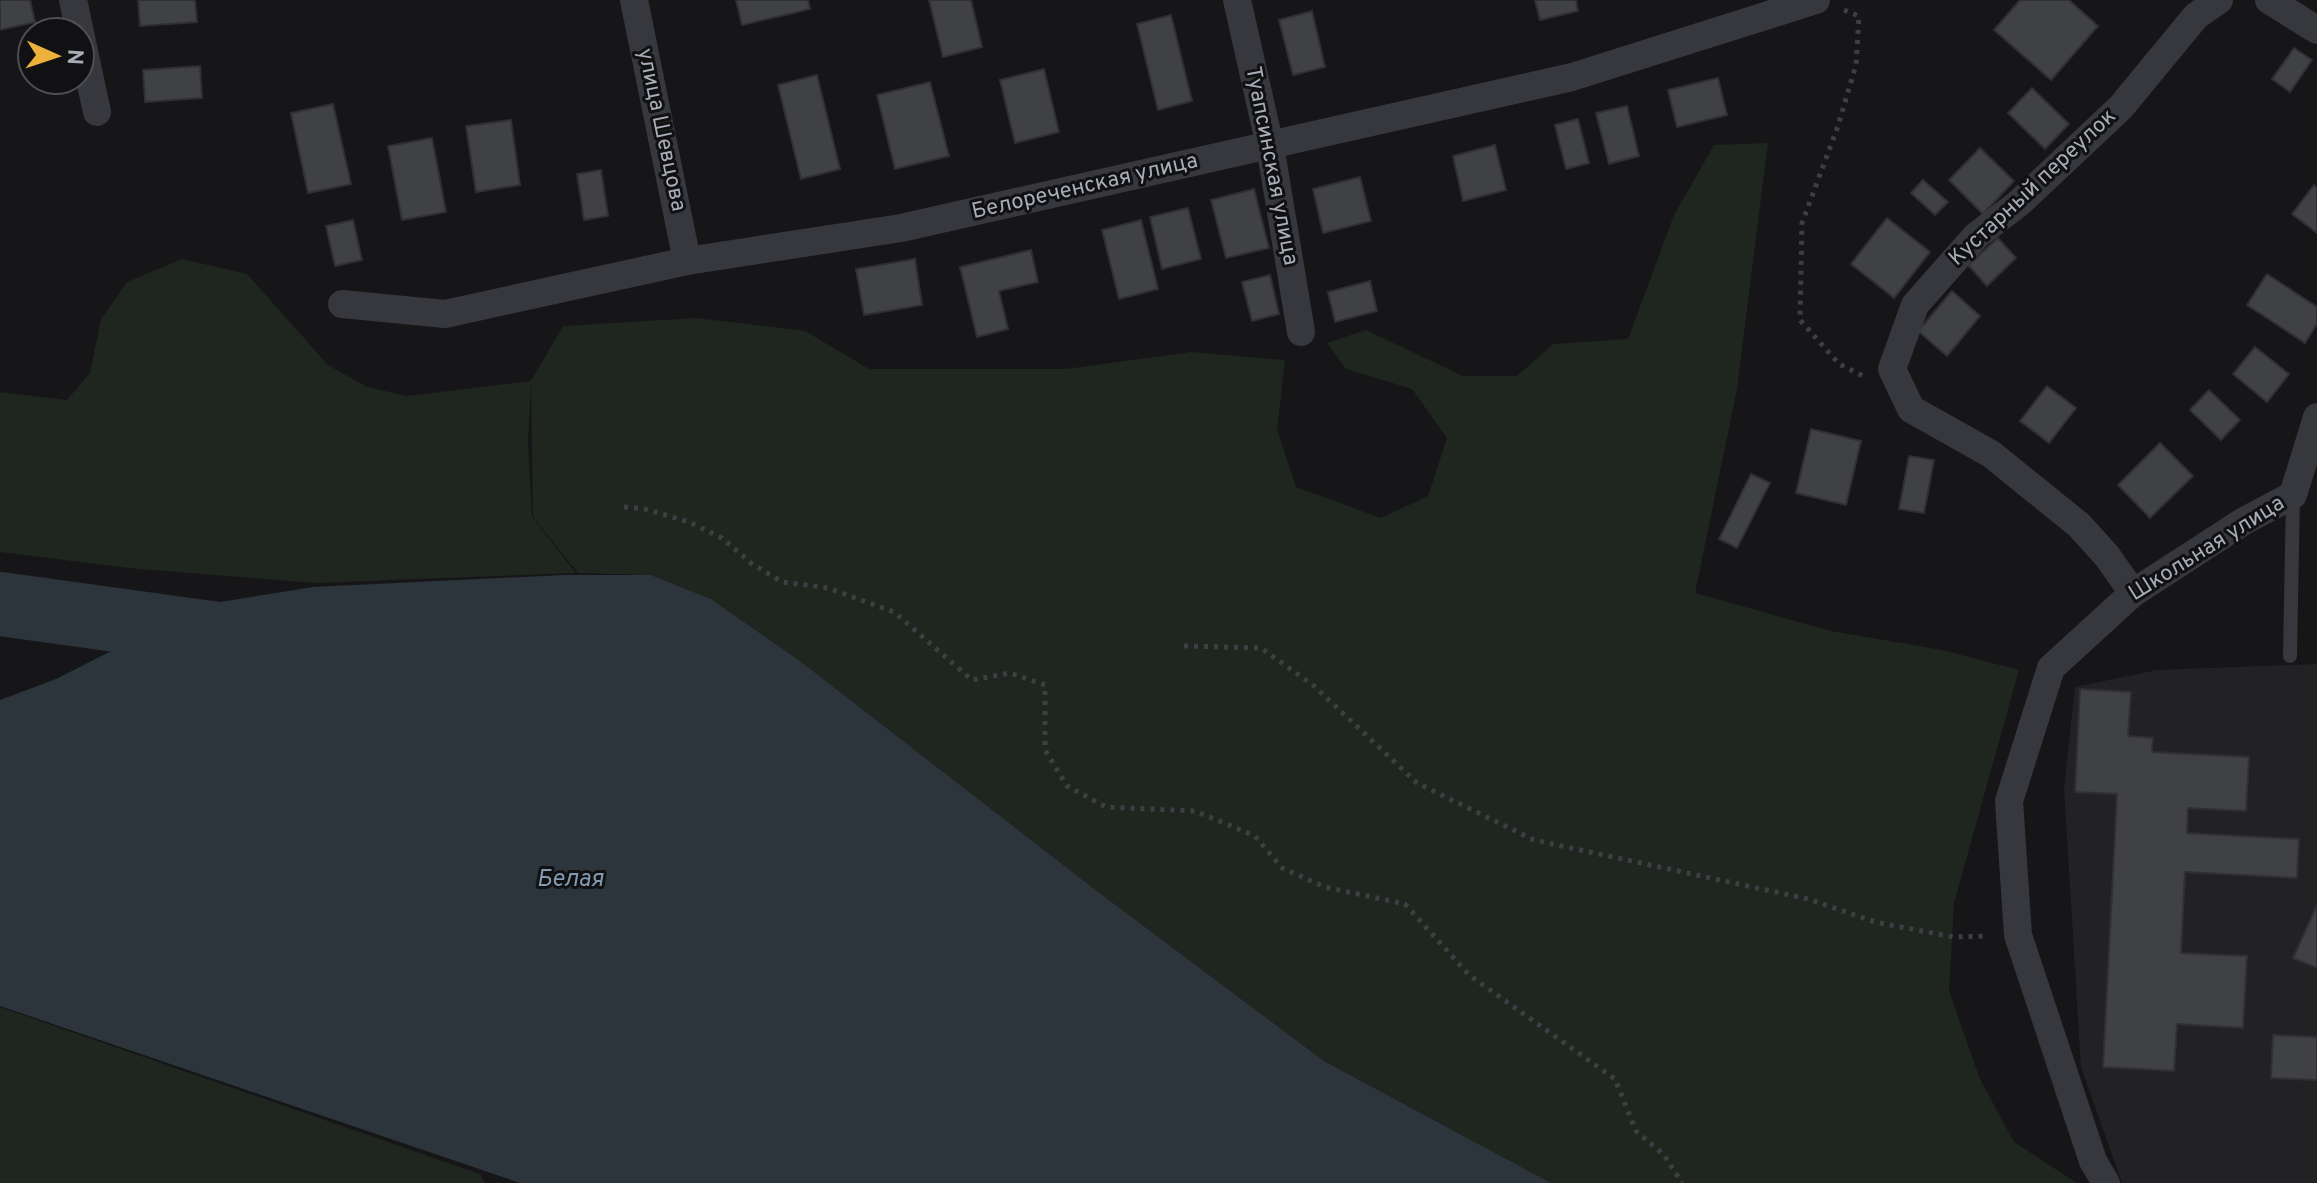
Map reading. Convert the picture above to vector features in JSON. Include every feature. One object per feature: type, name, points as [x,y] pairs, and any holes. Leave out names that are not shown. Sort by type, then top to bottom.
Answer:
[{"type":"street","points":[[73,0],[97,112]]},
{"type":"street","name":"улица Шевцова","points":[[634,0],[687,261]]},
{"type":"street","name":"Туапсинская улица","points":[[1237,0],[1270,146],[1301,332]]},
{"type":"street","name":"Кустарный переулок","points":[[1905,397],[1892,369],[1915,305],[1976,236],[2019,203],[2121,107],[2196,16],[2219,0]]},
{"type":"street","points":[[2269,0],[2317,30]]},
{"type":"street","name":"Белореченская улица","points":[[342,304],[445,314],[687,261],[901,228],[1572,77],[1824,3]]},
{"type":"street","points":[[1905,397],[1911,409],[1991,454],[2079,525],[2107,556],[2133,593]]},
{"type":"street","name":"Школьная улица","points":[[2106,1183],[2093,1161],[2018,935],[2009,801],[2051,668],[2133,593],[2244,521],[2305,496],[2317,417]]},
{"type":"lane","points":[[2290,656],[2305,496]]},
{"type":"path","points":[[1824,3],[1859,16],[1856,65],[1838,126],[1802,223],[1800,320],[1839,364],[1905,397]]},
{"type":"path","points":[[624,507],[645,509],[689,522],[722,538],[751,563],[782,582],[828,588],[894,612],[972,680],[1010,673],[1045,685],[1045,750],[1067,786],[1106,807],[1195,811],[1255,836],[1282,868],[1325,887],[1405,904],[1469,975],[1615,1079],[1636,1131],[1664,1155],[1682,1183]]},
{"type":"path","points":[[1184,646],[1261,648],[1313,685],[1417,783],[1534,840],[1808,899],[1875,922],[1953,937],[2018,935]]},
{"type":"shaded area","points":[[1768,143],[1737,389],[1695,593],[1831,631],[1942,650],[2019,670],[1954,903],[1949,991],[1980,1079],[2014,1142],[2077,1183],[1551,1183],[1324,1061],[1097,891],[800,661],[711,599],[651,575],[578,573],[533,517],[531,383],[528,443],[532,517],[576,573],[315,583],[128,568],[0,552],[0,392],[67,400],[90,373],[101,319],[127,282],[182,259],[247,274],[328,365],[367,387],[407,396],[531,381],[563,326],[696,318],[805,331],[869,369],[1066,369],[1191,352],[1285,360],[1277,429],[1296,487],[1381,518],[1428,496],[1447,438],[1412,389],[1346,369],[1327,343],[1366,330],[1463,376],[1517,376],[1553,344],[1628,339],[1674,215],[1714,145]]},
{"type":"shaded area","points":[[2317,664],[2317,1183],[2122,1183],[2081,1067],[2064,789],[2075,687],[2157,670]]},
{"type":"shaded area","points":[[0,1007],[480,1174],[485,1183],[0,1183]]},
{"type":"water","name":"Белая","points":[[564,575],[651,575],[711,599],[800,661],[1097,891],[1324,1061],[1551,1183],[520,1183],[0,1006],[0,700],[56,679],[202,605],[313,587]]},
{"type":"building","points":[[0,0],[30,0],[34,16],[16,16],[16,26],[0,30]]},
{"type":"building","points":[[138,0],[195,0],[197,22],[140,26]]},
{"type":"building","points":[[736,0],[808,0],[810,9],[742,25]]},
{"type":"building","points":[[929,0],[971,0],[982,47],[943,57]]},
{"type":"building","points":[[1535,0],[1576,0],[1578,11],[1540,20]]},
{"type":"building","points":[[2020,0],[2069,0],[2098,26],[2051,80],[1994,30]]},
{"type":"building","points":[[1312,11],[1325,67],[1293,75],[1279,20]]},
{"type":"building","points":[[1171,15],[1192,101],[1158,110],[1137,24]]},
{"type":"building","points":[[2294,48],[2312,60],[2290,92],[2272,79]]},
{"type":"building","points":[[200,66],[202,98],[145,102],[143,70]]},
{"type":"building","points":[[1044,69],[1059,132],[1015,143],[1000,80]]},
{"type":"building","points":[[817,75],[840,169],[801,179],[778,85]]},
{"type":"building","points":[[1718,78],[1727,115],[1677,127],[1668,90]]},
{"type":"building","points":[[930,82],[949,156],[895,169],[877,95]]},
{"type":"building","points":[[2032,88],[2069,124],[2045,149],[2008,113]]},
{"type":"building","points":[[333,104],[351,184],[308,193],[291,113]]},
{"type":"building","points":[[1627,106],[1639,156],[1609,164],[1596,113]]},
{"type":"building","points":[[1578,119],[1589,163],[1566,169],[1555,125]]},
{"type":"building","points":[[511,120],[520,185],[476,192],[466,126]]},
{"type":"building","points":[[432,138],[446,212],[402,220],[388,146]]},
{"type":"building","points":[[1495,145],[1506,190],[1463,201],[1453,156]]},
{"type":"building","points":[[1980,148],[2014,181],[1983,214],[1949,180]]},
{"type":"building","points":[[601,170],[608,216],[584,220],[577,174]]},
{"type":"building","points":[[1360,177],[1371,221],[1323,233],[1313,189]]},
{"type":"building","points":[[1923,180],[1948,202],[1935,215],[1911,193]]},
{"type":"building","points":[[2314,185],[2317,188],[2317,233],[2292,214]]},
{"type":"building","points":[[1254,189],[1269,248],[1226,258],[1211,200]]},
{"type":"building","points":[[1188,208],[1201,259],[1162,269],[1150,217]]},
{"type":"building","points":[[1887,218],[1930,252],[1894,298],[1851,264]]},
{"type":"building","points":[[353,220],[362,260],[335,266],[326,226]]},
{"type":"building","points":[[1141,220],[1158,289],[1119,299],[1102,230]]},
{"type":"building","points":[[1998,238],[2016,258],[1987,286],[1968,265]]},
{"type":"building","points":[[1031,250],[1038,282],[999,291],[1008,329],[977,337],[960,267]]},
{"type":"building","points":[[915,259],[922,305],[864,315],[856,269]]},
{"type":"building","points":[[2267,274],[2317,307],[2317,324],[2305,343],[2247,305]]},
{"type":"building","points":[[1270,275],[1279,314],[1252,321],[1242,282]]},
{"type":"building","points":[[1370,281],[1377,311],[1335,322],[1328,292]]},
{"type":"building","points":[[1952,291],[1980,316],[1947,356],[1918,331]]},
{"type":"building","points":[[2255,347],[2289,374],[2267,402],[2233,374]]},
{"type":"building","points":[[2047,386],[2076,408],[2049,443],[2020,421]]},
{"type":"building","points":[[2209,390],[2240,420],[2221,440],[2190,410]]},
{"type":"building","points":[[1811,429],[1861,441],[1846,505],[1796,493]]},
{"type":"building","points":[[2160,443],[2193,476],[2150,518],[2118,485]]},
{"type":"building","points":[[1909,456],[1934,460],[1924,513],[1899,509]]},
{"type":"building","points":[[1751,474],[1770,483],[1737,548],[1719,539]]},
{"type":"building","points":[[2080,689],[2131,692],[2128,736],[2153,738],[2152,752],[2249,757],[2246,811],[2188,808],[2187,833],[2299,839],[2297,878],[2185,872],[2181,953],[2247,956],[2243,1028],[2177,1024],[2174,1071],[2103,1067],[2117,794],[2075,792]]},
{"type":"building","points":[[2317,905],[2317,968],[2293,958]]},
{"type":"building","points":[[2273,1035],[2317,1037],[2317,1080],[2271,1078]]},
{"type":"waterway","points":[[0,604],[247,638]]}]
